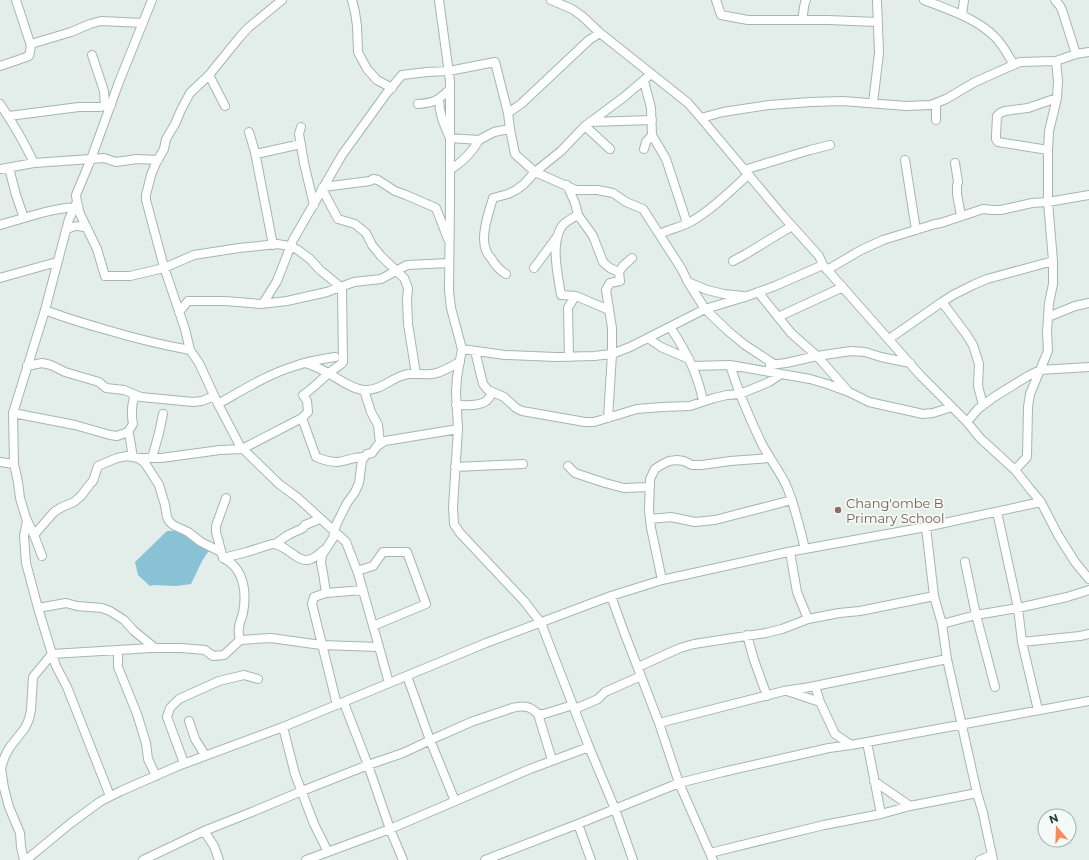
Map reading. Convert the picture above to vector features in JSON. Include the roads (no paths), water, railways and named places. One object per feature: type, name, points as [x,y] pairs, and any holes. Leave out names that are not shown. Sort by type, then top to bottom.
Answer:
[{"type":"street","points":[[0,66],[29,56],[31,46],[16,0]]},
{"type":"street","points":[[34,535],[54,512],[74,502],[81,496],[93,481],[98,466],[117,458],[127,456],[161,458],[220,450],[242,449],[302,418],[308,412],[307,401],[303,394],[309,391],[329,373],[342,364],[342,288],[320,270],[310,259],[290,246],[273,245],[239,248],[194,255],[164,268],[130,276],[105,276],[97,249],[76,204],[76,196],[91,159],[108,106],[152,0]]},
{"type":"street","points":[[282,0],[248,28],[209,75],[190,93],[166,139],[164,149],[151,175],[146,200],[164,268],[190,350],[199,363],[214,396],[242,449],[279,484],[298,498],[346,542],[363,590],[389,683]]},
{"type":"street","points":[[352,0],[357,26],[358,52],[368,69],[377,80],[392,88]]},
{"type":"street","points":[[439,0],[449,70],[450,89],[449,291],[451,308],[462,349],[456,392],[458,429],[453,507],[454,524],[460,533],[524,601],[541,623],[589,747],[615,809],[633,860]]},
{"type":"street","points":[[551,0],[572,9],[582,16],[600,33],[688,103],[702,118],[746,172],[819,256],[825,267],[910,363],[967,422],[980,438],[1015,470],[1041,502],[1058,535],[1075,562],[1089,579]]},
{"type":"street","points":[[716,0],[721,15],[748,20],[828,20],[877,22]]},
{"type":"street","points":[[802,20],[806,0]]},
{"type":"street","points":[[873,103],[879,53],[876,0]]},
{"type":"street","points":[[924,0],[969,18],[982,26],[995,37],[1014,64]]},
{"type":"street","points":[[962,15],[964,0]]},
{"type":"street","points":[[1055,0],[1062,10],[1076,54]]},
{"type":"street","points":[[30,44],[71,32],[101,21],[143,23]]},
{"type":"street","points":[[508,113],[521,104],[589,40],[600,33]]},
{"type":"street","points":[[702,118],[724,112],[769,105],[811,102],[843,101],[906,106],[931,105],[936,104],[970,84],[1014,64],[1020,62],[1056,62],[1076,54],[1089,52]]},
{"type":"street","points":[[92,55],[108,106]]},
{"type":"street","points":[[261,304],[264,302],[277,281],[288,256],[290,246],[342,155],[386,94],[402,75],[449,70],[495,62],[508,113],[515,154],[535,172],[576,190],[597,190],[613,193],[621,199],[643,209],[660,234],[705,309],[745,345],[774,364]]},
{"type":"street","points":[[1015,470],[1027,456],[1028,406],[1030,394],[1048,351],[1047,332],[1049,303],[1053,284],[1053,262],[1048,202],[1048,150],[1049,131],[1057,98],[1058,81],[1056,62]]},
{"type":"street","points":[[506,274],[494,263],[486,250],[484,242],[484,232],[494,198],[508,194],[524,184],[535,172],[561,151],[588,124],[651,74]]},
{"type":"street","points":[[209,75],[225,106]]},
{"type":"street","points":[[644,81],[651,108],[652,135],[666,159],[687,223]]},
{"type":"street","points":[[418,104],[429,104],[439,99],[450,89]]},
{"type":"street","points":[[1048,150],[998,142],[996,139],[997,116],[1005,111],[1028,108],[1057,98]]},
{"type":"street","points":[[439,99],[440,114],[450,138]]},
{"type":"street","points":[[0,104],[9,116],[34,163]]},
{"type":"street","points":[[936,104],[936,120]]},
{"type":"street","points":[[9,116],[79,107],[86,108],[108,106]]},
{"type":"street","points":[[588,124],[652,120]]},
{"type":"street","points":[[588,124],[610,150]]},
{"type":"street","points":[[301,127],[299,134],[300,144],[314,205]]},
{"type":"street","points":[[450,138],[479,140],[494,132],[510,129]]},
{"type":"street","points":[[249,132],[256,154],[273,245]]},
{"type":"street","points":[[644,149],[646,142],[652,135]]},
{"type":"street","points":[[450,170],[463,161],[475,148],[479,140]]},
{"type":"street","points":[[256,154],[300,144]]},
{"type":"street","points":[[660,234],[699,217],[721,199],[746,172],[810,150],[830,145]]},
{"type":"street","points":[[0,169],[34,163],[104,158],[116,162],[136,159],[158,160]]},
{"type":"street","points":[[905,160],[916,230]]},
{"type":"street","points":[[955,163],[958,182],[957,194],[961,216]]},
{"type":"street","points":[[9,168],[24,218]]},
{"type":"street","points":[[323,188],[370,181],[373,179],[378,180],[395,191],[436,208],[449,242]]},
{"type":"street","points":[[567,185],[578,215],[593,236],[603,262],[610,268],[619,272]]},
{"type":"street","points":[[323,188],[338,219],[355,224],[366,233],[372,245],[381,256],[404,278],[408,288],[408,324],[416,374]]},
{"type":"street","points":[[462,349],[505,355],[569,357],[612,354],[648,338],[705,309],[745,297],[825,267],[883,240],[942,223],[983,209],[1001,210],[1032,203],[1048,202],[1089,195]]},
{"type":"street","points":[[0,225],[76,204]]},
{"type":"street","points":[[42,556],[27,521],[20,498],[14,464],[13,413],[45,310],[69,219],[76,204]]},
{"type":"street","points":[[534,268],[557,237],[563,225],[578,215]]},
{"type":"street","points":[[66,230],[70,227],[79,225],[87,228]]},
{"type":"street","points":[[733,261],[792,226]]},
{"type":"street","points":[[557,237],[556,260],[561,295],[575,296],[585,299],[609,310]]},
{"type":"street","points":[[608,418],[612,328],[606,290],[610,283],[620,281],[619,272],[632,258]]},
{"type":"street","points":[[0,278],[57,262]]},
{"type":"street","points":[[890,339],[953,295],[987,279],[1053,262]]},
{"type":"street","points":[[179,312],[188,301],[225,301],[261,304],[287,301],[327,292],[354,282],[382,279],[407,265],[449,263]]},
{"type":"street","points":[[688,282],[708,290],[745,297]]},
{"type":"street","points":[[778,317],[843,287]]},
{"type":"street","points":[[758,292],[791,333],[817,356],[849,392]]},
{"type":"street","points":[[569,357],[568,308],[575,296]]},
{"type":"street","points":[[942,302],[973,346],[979,364],[978,386],[983,405]]},
{"type":"street","points":[[1048,317],[1075,306],[1089,303]]},
{"type":"street","points":[[45,310],[134,338],[190,350]]},
{"type":"street","points":[[670,327],[678,338],[691,362],[701,388],[703,401]]},
{"type":"street","points":[[648,338],[691,362],[730,365],[810,379],[849,392],[869,402],[924,414],[933,413],[952,407]]},
{"type":"street","points":[[475,350],[483,384],[488,390],[504,397],[516,408],[522,411],[585,422],[594,422],[637,409],[690,406],[727,395],[740,394],[770,382],[781,374]]},
{"type":"street","points":[[749,368],[851,351],[865,352],[910,363]]},
{"type":"street","points":[[218,404],[268,376],[294,366],[335,357]]},
{"type":"street","points":[[305,363],[329,373],[352,386],[364,390],[374,389],[386,385],[405,374],[432,374],[460,362]]},
{"type":"street","points":[[28,366],[42,363],[51,365],[64,372],[100,382],[106,388],[124,390],[141,397],[193,402],[202,401],[214,396]]},
{"type":"street","points":[[730,365],[740,394],[761,442],[778,470],[792,500],[805,549]]},
{"type":"street","points":[[967,422],[974,413],[1003,390],[1040,370],[1089,367]]},
{"type":"street","points":[[364,390],[371,412],[378,426],[380,444]]},
{"type":"street","points":[[456,405],[473,405],[485,402],[490,398],[492,392]]},
{"type":"street","points":[[13,413],[75,425],[117,436],[128,432],[133,424],[131,414],[132,402],[135,395]]},
{"type":"street","points":[[152,458],[162,414]]},
{"type":"street","points":[[302,418],[316,457],[326,461],[337,462],[363,457],[372,453],[385,441],[458,429]]},
{"type":"street","points":[[128,432],[131,449],[136,457],[145,463],[159,485],[169,521],[173,525],[188,532],[230,561],[241,576],[244,604],[239,627],[240,640]]},
{"type":"street","points":[[326,593],[322,555],[333,538],[336,525],[359,483],[363,457]]},
{"type":"street","points":[[662,580],[650,519],[650,479],[655,469],[669,461],[677,460],[684,461],[692,465],[702,466],[730,461],[770,458]]},
{"type":"street","points":[[0,462],[14,464]]},
{"type":"street","points":[[455,468],[523,464]]},
{"type":"street","points":[[568,466],[575,473],[605,483],[624,488],[650,488]]},
{"type":"street","points":[[222,555],[217,538],[216,526],[226,498]]},
{"type":"street","points":[[650,519],[671,517],[695,522],[715,520],[792,500]]},
{"type":"street","points":[[379,647],[321,645],[271,638],[240,640],[224,655],[213,656],[205,650],[155,648],[52,654],[33,677],[29,719],[25,728],[10,747],[1,768],[4,788],[9,807],[20,833],[21,847],[25,860],[71,823],[110,796],[184,763],[283,727],[486,643],[612,596],[662,580],[790,552],[926,527],[1041,502]]},
{"type":"street","points":[[997,512],[1018,608],[1022,642],[1038,710]]},
{"type":"street","points":[[222,555],[275,544],[288,535],[303,528],[305,525],[320,519]]},
{"type":"street","points":[[27,521],[24,536],[26,563],[38,608],[56,666],[67,687],[110,796]]},
{"type":"street","points":[[926,527],[934,596],[942,624],[947,659],[961,725],[977,793],[984,813],[993,858],[980,860]]},
{"type":"street","points":[[275,544],[285,548],[306,561],[325,550]]},
{"type":"street","points":[[357,571],[373,566],[383,552],[407,552],[426,604],[373,626]]},
{"type":"street","points":[[790,552],[797,592],[808,619]]},
{"type":"street","points":[[964,562],[995,687]]},
{"type":"street","points":[[363,590],[326,593],[314,597],[312,604],[321,645],[340,704],[368,766],[390,829],[403,860]]},
{"type":"street","points":[[942,624],[976,614],[1018,608],[1067,597],[1089,590]]},
{"type":"street","points":[[612,596],[624,632],[659,723],[679,783],[712,856],[824,825],[977,793]]},
{"type":"street","points":[[638,667],[680,648],[694,644],[773,631],[808,619],[839,613],[860,611],[934,596]]},
{"type":"street","points":[[38,608],[66,603],[78,606],[102,608],[124,620],[134,631],[155,648]]},
{"type":"street","points":[[1022,642],[1089,634]]},
{"type":"street","points":[[747,635],[767,696]]},
{"type":"street","points":[[118,650],[118,667],[137,714],[146,743],[148,759],[156,776]]},
{"type":"street","points":[[659,723],[784,691],[947,659]]},
{"type":"street","points":[[184,763],[167,717],[170,708],[179,699],[219,682],[244,675],[258,679]]},
{"type":"street","points":[[407,676],[430,740],[455,801]]},
{"type":"street","points":[[538,714],[574,707],[598,699],[605,692],[641,676]]},
{"type":"street","points":[[815,686],[820,702],[835,734],[851,745]]},
{"type":"street","points":[[784,691],[820,702]]},
{"type":"street","points":[[485,860],[679,783],[829,748],[1089,701]]},
{"type":"street","points":[[143,860],[204,831],[302,791],[403,753],[471,722],[517,707],[532,708],[538,714],[552,760]]},
{"type":"street","points":[[189,720],[195,739],[205,755]]},
{"type":"street","points":[[283,727],[295,774],[314,824],[328,852]]},
{"type":"street","points":[[829,748],[835,734]]},
{"type":"street","points":[[867,742],[881,814]]},
{"type":"street","points":[[306,860],[390,829],[552,760],[589,747]]},
{"type":"street","points":[[874,781],[910,806]]},
{"type":"street","points":[[578,824],[591,860]]},
{"type":"street","points":[[204,831],[214,846],[219,860]]},
{"type":"water","points":[[167,531],[182,531],[209,551],[201,562],[191,584],[176,586],[150,586],[138,575],[135,562]]},
{"type":"place","name":"Chang'ombe B Primary School","points":[[838,510]]}]
